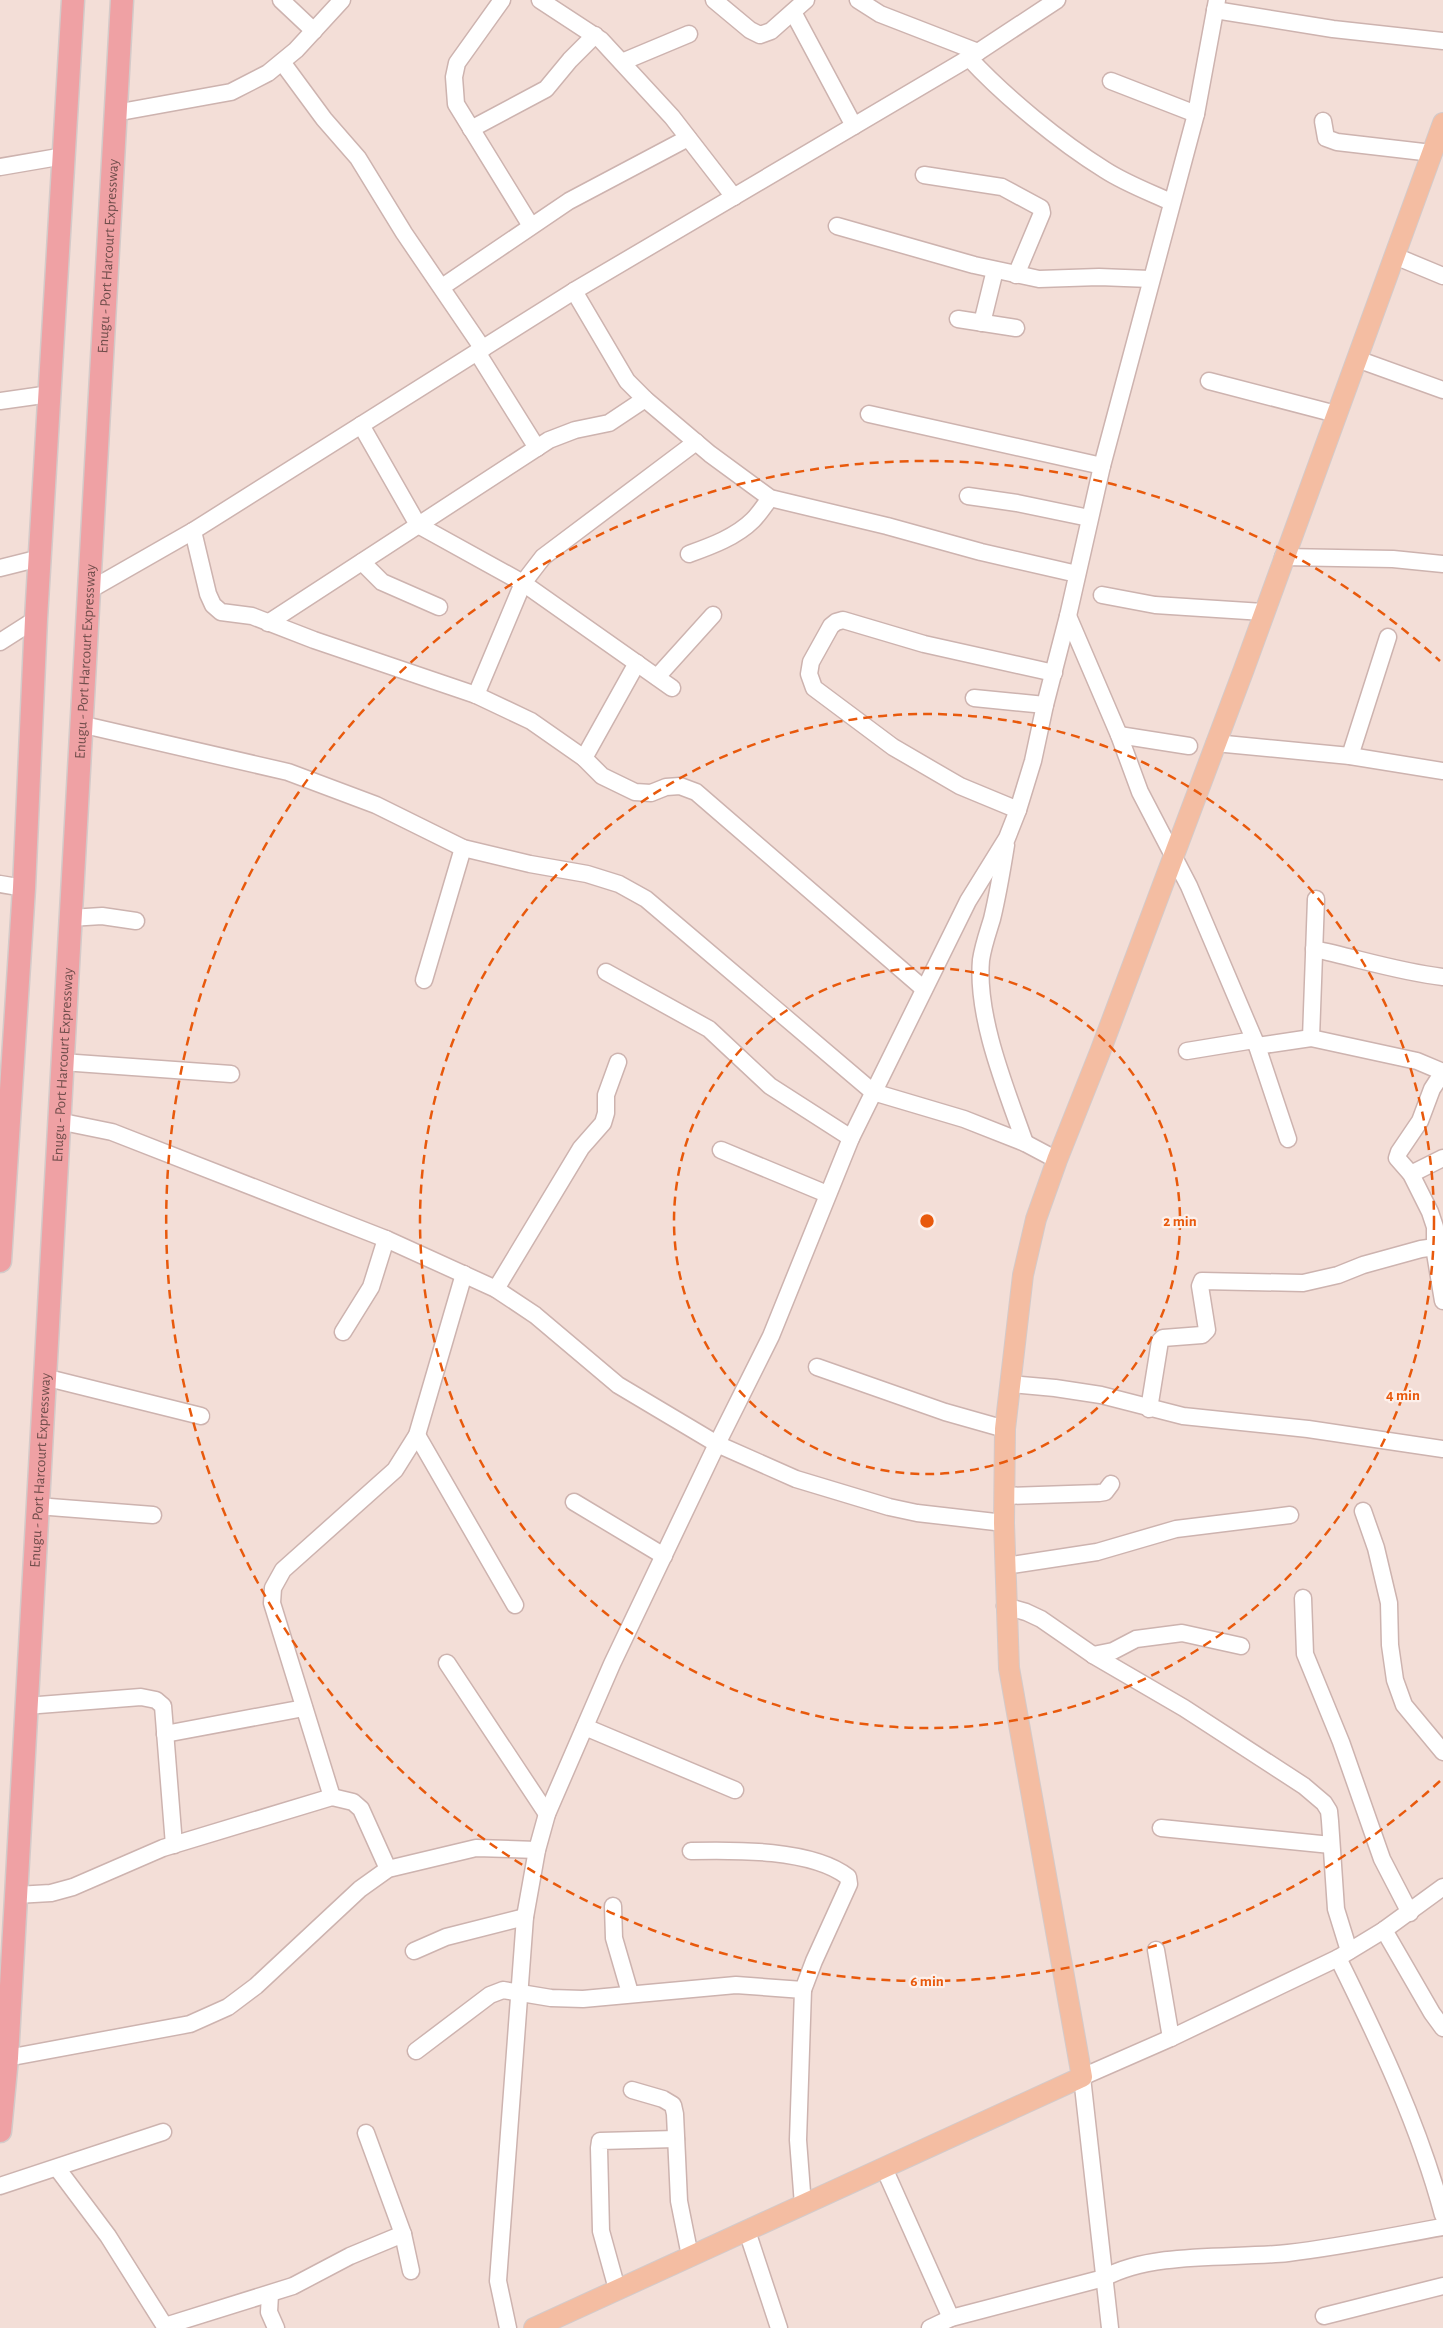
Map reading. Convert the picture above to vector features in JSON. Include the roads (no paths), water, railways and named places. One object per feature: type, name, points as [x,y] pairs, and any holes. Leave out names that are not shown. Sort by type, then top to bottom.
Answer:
[{"type":"highway","points":[[0,1261],[6,1087],[24,888],[36,619],[73,0]]},
{"type":"highway","name":"Enugu - Port Harcourt Expressway","points":[[0,2131],[7,2058],[80,724],[122,0]]},
{"type":"main road","points":[[534,2328],[1082,2077],[1009,1668],[1005,1606],[1005,1429],[1023,1275],[1036,1219],[1057,1160],[1104,1043],[1394,256],[1439,139]]},
{"type":"street","points":[[281,0],[314,31]]},
{"type":"street","points":[[115,113],[231,92],[268,73],[282,62],[296,50],[342,0]]},
{"type":"street","points":[[502,0],[457,63],[454,77],[456,104],[531,226]]},
{"type":"street","points":[[540,0],[595,35],[622,62],[672,116],[734,197]]},
{"type":"street","points":[[714,0],[750,30],[760,35],[771,31],[806,0]]},
{"type":"street","points":[[858,0],[880,14],[974,55],[990,81],[1068,144],[1106,171],[1171,202]]},
{"type":"street","points":[[88,591],[193,531],[574,291],[974,55],[1057,0]]},
{"type":"street","points":[[508,2328],[498,2281],[518,1992],[524,1917],[537,1850],[547,1814],[612,1664],[771,1336],[851,1138],[968,901],[1007,838],[1018,810],[1033,761],[1044,705],[1068,616],[1102,466],[1150,280],[1196,114],[1216,5],[1333,29],[1443,41]]},
{"type":"street","points":[[793,12],[854,126]]},
{"type":"street","points":[[622,62],[690,34]]},
{"type":"street","points":[[471,129],[546,89],[570,60],[595,35]]},
{"type":"street","points":[[282,62],[324,119],[358,158],[404,233],[442,287],[537,448]]},
{"type":"street","points":[[1111,82],[1196,114]]},
{"type":"street","points":[[1323,122],[1326,138],[1337,142],[1439,139]]},
{"type":"street","points":[[442,287],[569,201],[688,138]]},
{"type":"street","points":[[0,167],[64,156]]},
{"type":"street","points":[[924,176],[978,182],[1002,188],[1041,208],[1042,213],[1016,275]]},
{"type":"street","points":[[836,226],[995,270],[1039,279],[1099,277],[1150,280]]},
{"type":"street","points":[[1394,256],[1443,276]]},
{"type":"street","points":[[982,323],[995,270]]},
{"type":"street","points":[[574,291],[627,381],[645,400],[696,442],[770,498],[887,526],[980,552],[1077,574]]},
{"type":"street","points":[[958,319],[1016,328]]},
{"type":"street","points":[[1357,359],[1443,390]]},
{"type":"street","points":[[1209,381],[1336,414]]},
{"type":"street","points":[[0,401],[50,394]]},
{"type":"street","points":[[268,623],[537,448],[563,433],[609,423],[645,400]]},
{"type":"street","points":[[869,414],[1102,466]]},
{"type":"street","points":[[362,425],[418,526],[523,583],[672,688]]},
{"type":"street","points":[[476,695],[523,583],[543,557],[696,442]]},
{"type":"street","points":[[968,496],[1017,503],[1089,518]]},
{"type":"street","points":[[689,554],[716,544],[736,533],[753,520],[770,498]]},
{"type":"street","points":[[193,531],[213,605],[221,612],[252,616],[314,640],[476,695],[531,721],[584,758],[602,776],[635,792],[651,793],[666,787],[680,786],[696,792],[924,988]]},
{"type":"street","points":[[1283,557],[1393,559],[1443,564]]},
{"type":"street","points":[[0,568],[40,558]]},
{"type":"street","points":[[362,562],[382,582],[439,607]]},
{"type":"street","points":[[1102,595],[1155,605],[1263,612]]},
{"type":"street","points":[[657,678],[713,615]]},
{"type":"street","points":[[1068,616],[1119,735],[1140,792],[1208,930],[1255,1043],[1288,1139]]},
{"type":"street","points":[[0,642],[36,619]]},
{"type":"street","points":[[1018,810],[960,786],[893,747],[814,688],[809,674],[812,662],[831,626],[843,620],[924,644],[1054,673]]},
{"type":"street","points":[[1350,756],[1388,637]]},
{"type":"street","points":[[584,758],[637,663]]},
{"type":"street","points":[[974,698],[1044,705]]},
{"type":"street","points":[[80,724],[288,772],[376,804],[463,848],[530,864],[587,874],[619,884],[639,895],[873,1092],[964,1119],[1025,1143],[1057,1160]]},
{"type":"street","points":[[1119,735],[1189,746]]},
{"type":"street","points":[[1215,743],[1350,756],[1443,771]]},
{"type":"street","points":[[1007,838],[1001,882],[981,958],[980,985],[1001,1077],[1025,1143]]},
{"type":"street","points":[[424,980],[463,848]]},
{"type":"street","points":[[0,884],[24,888]]},
{"type":"street","points":[[1311,1038],[1316,899]]},
{"type":"street","points":[[70,918],[102,916],[136,921]]},
{"type":"street","points":[[1314,949],[1349,956],[1386,967],[1443,977]]},
{"type":"street","points":[[606,972],[709,1029],[770,1086],[851,1138]]},
{"type":"street","points":[[1188,1051],[1311,1038],[1418,1061],[1443,1072],[1432,1089],[1420,1121],[1399,1152],[1399,1162],[1411,1174],[1430,1212],[1435,1227],[1435,1248],[1443,1301]]},
{"type":"street","points":[[62,1062],[231,1074]]},
{"type":"street","points":[[496,1289],[581,1148],[603,1123],[606,1113],[606,1095],[618,1062]]},
{"type":"street","points":[[58,1121],[112,1132],[386,1239],[496,1289],[536,1315],[618,1385],[717,1444],[796,1480],[889,1508],[1004,1523]]},
{"type":"street","points":[[721,1150],[827,1194]]},
{"type":"street","points":[[1411,1174],[1443,1158]]},
{"type":"street","points":[[343,1332],[371,1288],[386,1239]]},
{"type":"street","points":[[1149,1408],[1160,1341],[1163,1338],[1202,1335],[1207,1330],[1200,1286],[1202,1281],[1303,1282],[1338,1275],[1421,1248],[1435,1248]]},
{"type":"street","points":[[332,1797],[272,1603],[273,1588],[283,1570],[395,1470],[417,1434],[464,1274]]},
{"type":"street","points":[[817,1367],[945,1412],[1005,1429]]},
{"type":"street","points":[[44,1377],[201,1416]]},
{"type":"street","points":[[1010,1384],[1101,1395],[1183,1416],[1308,1429],[1443,1449]]},
{"type":"street","points":[[417,1434],[515,1605]]},
{"type":"street","points":[[1005,1496],[1100,1493],[1105,1492],[1111,1484]]},
{"type":"street","points":[[574,1502],[664,1556]]},
{"type":"street","points":[[37,1506],[153,1515]]},
{"type":"street","points":[[1364,1511],[1376,1548],[1389,1603],[1390,1645],[1395,1680],[1404,1705],[1443,1752]]},
{"type":"street","points":[[1005,1566],[1097,1552],[1176,1529],[1290,1516]]},
{"type":"street","points":[[1303,1598],[1305,1654],[1341,1742],[1382,1859],[1410,1913]]},
{"type":"street","points":[[1005,1606],[1041,1619],[1093,1655],[1184,1708],[1311,1792],[1324,1803],[1329,1811],[1336,1909],[1343,1954],[1431,2171],[1443,2215]]},
{"type":"street","points":[[1093,1655],[1113,1651],[1136,1639],[1182,1633],[1241,1646]]},
{"type":"street","points":[[1113,1651],[1117,1669]]},
{"type":"street","points":[[446,1663],[547,1814]]},
{"type":"street","points":[[26,1706],[148,1697],[156,1700],[163,1706],[174,1845]]},
{"type":"street","points":[[165,1734],[304,1708]]},
{"type":"street","points":[[585,1727],[736,1790]]},
{"type":"street","points":[[16,1895],[51,1893],[72,1887],[174,1845],[332,1797],[353,1802],[362,1809],[388,1868]]},
{"type":"street","points":[[1161,1828],[1331,1845]]},
{"type":"street","points":[[7,2058],[190,2024],[228,2008],[256,1986],[360,1889],[388,1868],[476,1848],[537,1850]]},
{"type":"street","points":[[691,1851],[735,1850],[773,1853],[812,1861],[842,1872],[848,1877],[848,1884],[804,1990],[798,2140],[803,2205]]},
{"type":"street","points":[[1110,2328],[1082,2077],[1171,2038],[1343,1954],[1410,1913],[1443,1887]]},
{"type":"street","points":[[612,1906],[614,1938],[630,1993]]},
{"type":"street","points":[[414,1952],[446,1937],[524,1917]]},
{"type":"street","points":[[1384,1930],[1432,2013],[1443,2028]]},
{"type":"street","points":[[1156,1950],[1171,2038]]},
{"type":"street","points":[[416,2052],[490,1995],[503,1990],[551,1998],[583,1999],[720,1985],[804,1990]]},
{"type":"street","points":[[632,2090],[663,2099],[673,2105],[679,2201],[690,2256]]},
{"type":"street","points":[[0,2186],[163,2132]]},
{"type":"street","points":[[366,2133],[403,2234],[411,2271]]},
{"type":"street","points":[[617,2289],[601,2225],[600,2141],[676,2139]]},
{"type":"street","points":[[57,2168],[108,2236],[165,2327],[293,2286],[350,2256],[403,2234]]},
{"type":"street","points":[[884,2168],[951,2318]]},
{"type":"street","points":[[930,2328],[951,2318],[1104,2278],[1132,2266],[1197,2258],[1291,2253],[1443,2227]]},
{"type":"street","points":[[747,2231],[779,2328]]},
{"type":"street","points":[[1324,2316],[1443,2286]]},
{"type":"street","points":[[270,2294],[269,2312],[276,2328]]}]
